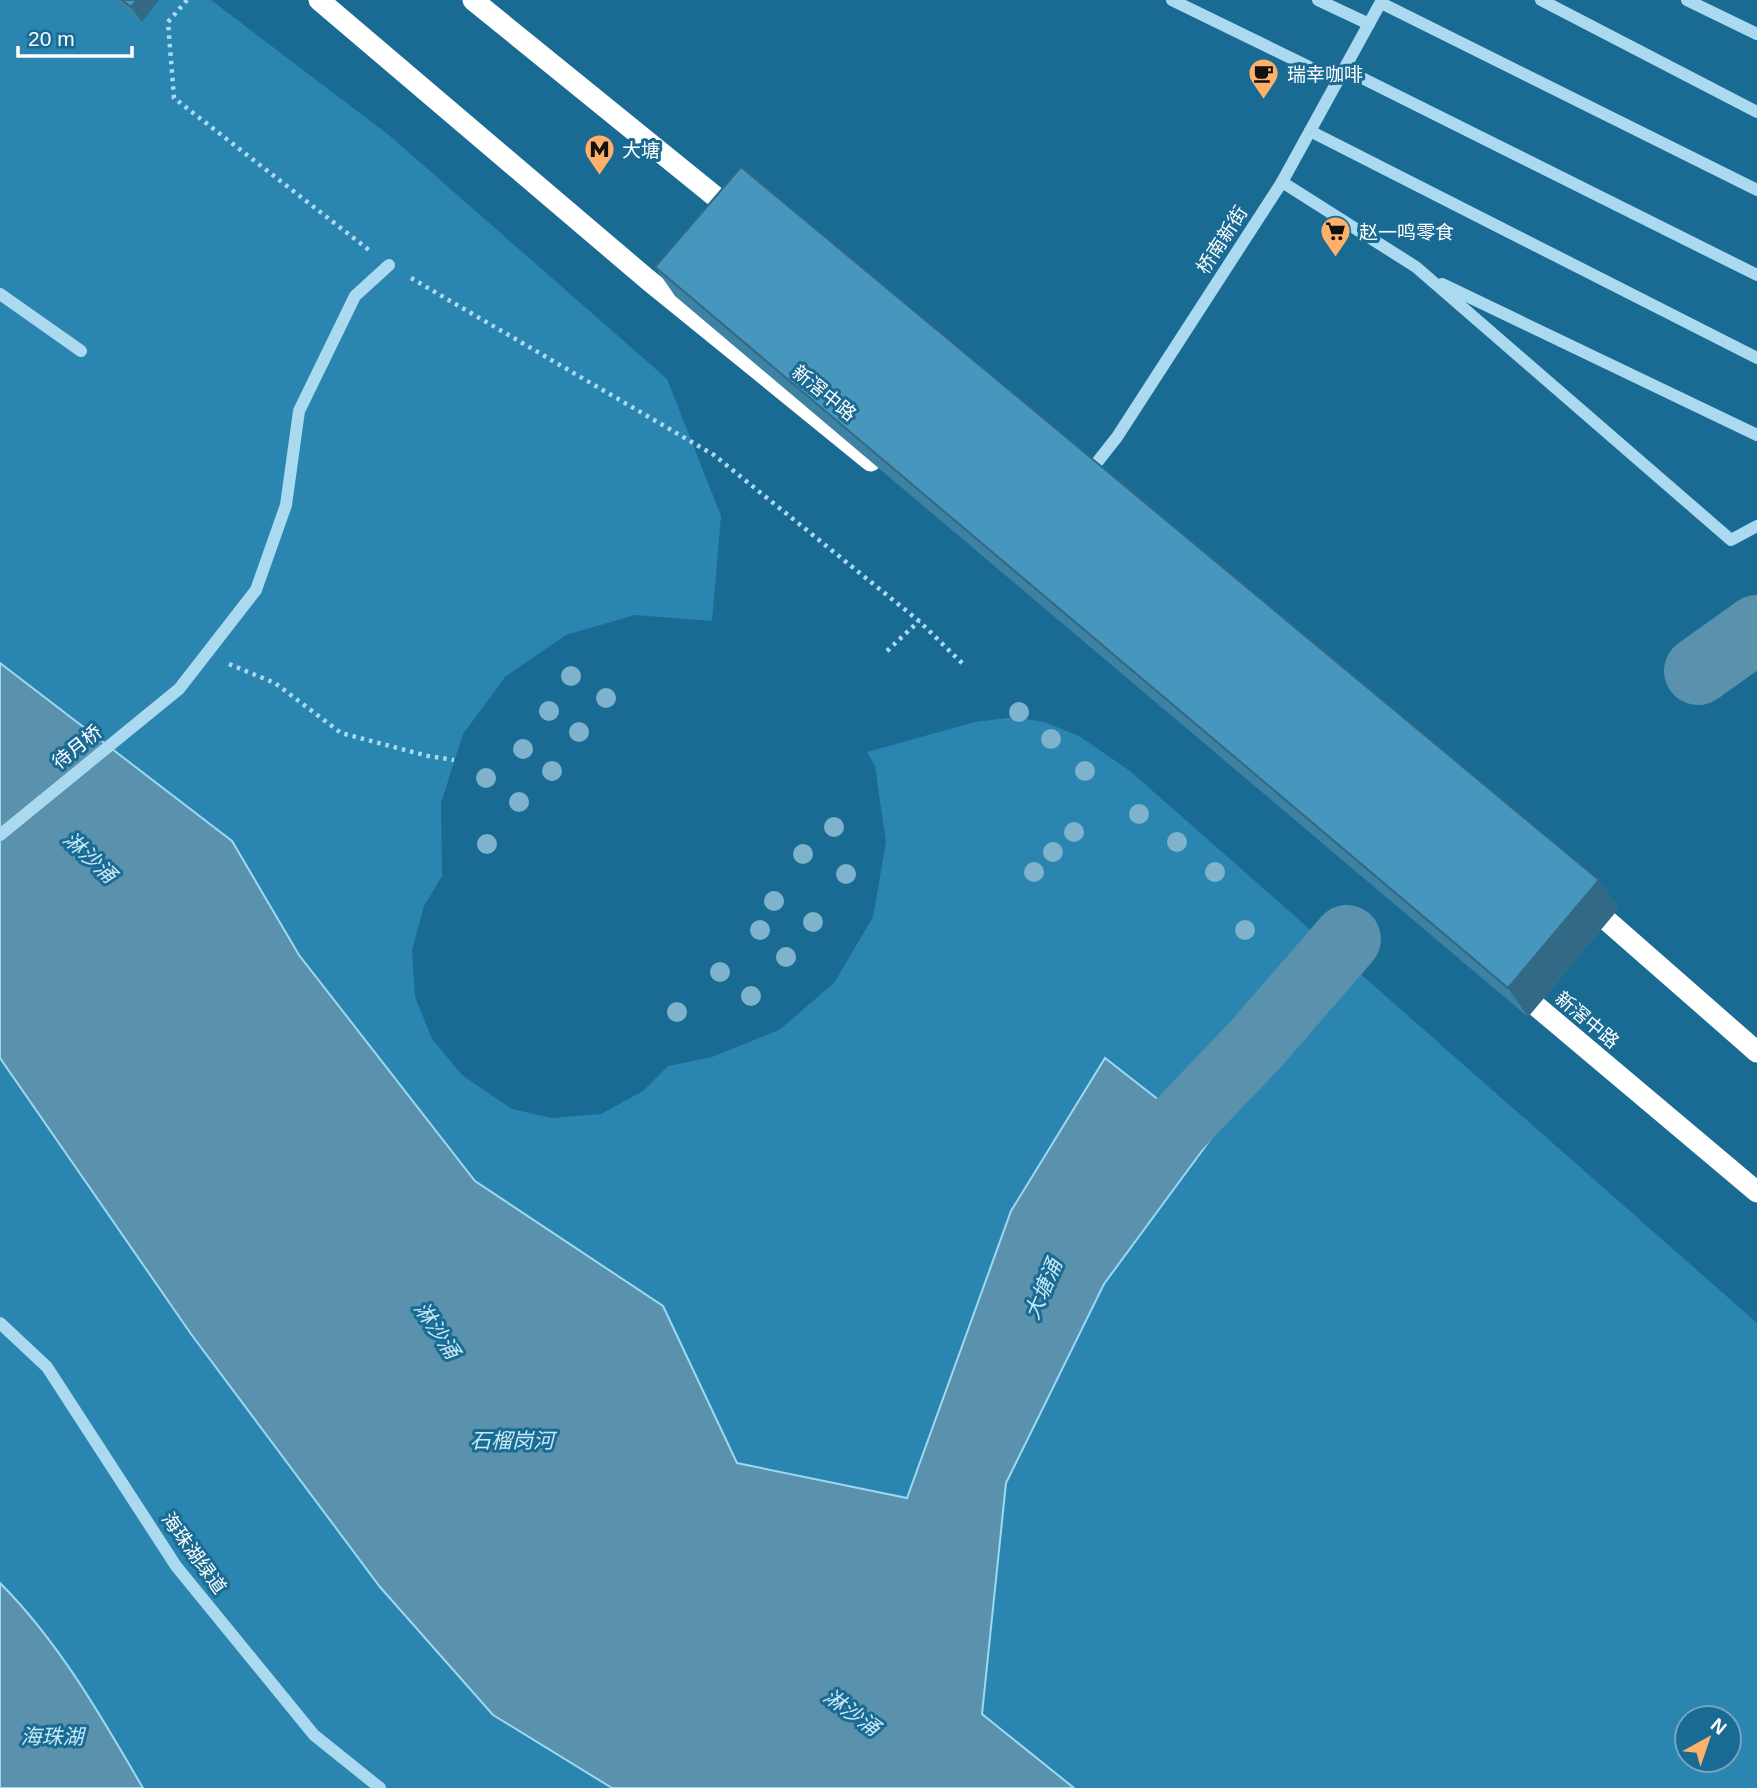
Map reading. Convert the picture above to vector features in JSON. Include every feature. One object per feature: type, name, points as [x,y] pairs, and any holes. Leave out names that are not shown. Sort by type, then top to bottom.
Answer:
[{"type":"highway","name":"新滘中路","points":[[319,0],[647,279],[890,477]]},
{"type":"highway","points":[[473,0],[753,227]]},
{"type":"highway","points":[[1574,893],[1757,1052]]},
{"type":"highway","name":"新滘中路","points":[[1504,980],[1757,1192]]},
{"type":"street","points":[[1172,0],[1338,82]]},
{"type":"street","points":[[1318,0],[1369,24]]},
{"type":"street","points":[[1541,0],[1757,112]]},
{"type":"street","points":[[1687,0],[1757,34]]},
{"type":"street","points":[[1381,1],[1757,190]]},
{"type":"street","name":"桥南新街","points":[[1076,488],[1117,437],[1282,182],[1381,1]]},
{"type":"street","points":[[1344,69],[1757,275]]},
{"type":"street","points":[[1310,131],[1757,358]]},
{"type":"street","points":[[1282,182],[1416,267],[1731,540],[1757,526]]},
{"type":"street","name":"待月桥","points":[[0,835],[179,689],[256,590],[286,506],[299,411],[355,296],[389,265]]},
{"type":"street","points":[[1426,276],[1757,435]]},
{"type":"street","points":[[0,294],[81,351]]},
{"type":"street","name":"海珠湖绿道","points":[[0,1323],[47,1367],[184,1577],[314,1735],[380,1788]]},
{"type":"path","points":[[187,0],[168,22],[174,98],[389,265],[714,455],[919,621],[965,666]]},
{"type":"path","points":[[887,651],[919,621]]},
{"type":"path","points":[[206,655],[275,683],[341,733],[428,756],[454,760]]},
{"type":"shaded area","points":[[0,0],[211,0],[390,136],[667,379],[721,516],[712,621],[635,615],[566,635],[506,676],[463,734],[441,803],[442,876],[424,906],[412,950],[415,997],[432,1039],[462,1075],[512,1109],[551,1118],[601,1114],[643,1091],[668,1066],[712,1057],[779,1030],[834,983],[873,917],[886,842],[875,766],[867,752],[975,722],[1015,717],[1044,722],[1079,736],[1130,771],[1757,1323],[1757,1788],[1074,1788],[982,1714],[1006,1483],[1104,1284],[1210,1140],[1105,1059],[1011,1211],[907,1498],[737,1463],[663,1306],[475,1181],[299,955],[232,841],[0,663]]},
{"type":"shaded area","points":[[0,1058],[191,1334],[380,1587],[493,1715],[612,1788],[143,1788],[121,1750],[26,1610],[0,1583]]},
{"type":"water","name":"石榴岗河","points":[[0,663],[232,841],[299,955],[475,1181],[663,1306],[737,1463],[907,1498],[1011,1211],[1105,1058],[1210,1140],[1104,1284],[1006,1483],[982,1714],[1074,1788],[612,1788],[493,1715],[380,1587],[191,1334],[0,1058]]},
{"type":"water","name":"海珠湖","points":[[0,1583],[60,1655],[95,1707],[143,1788],[0,1788]]},
{"type":"building","points":[[122,0],[137,0],[131,7]]},
{"type":"building","points":[[741,167],[1599,880],[1508,988],[655,267]]},
{"type":"waterway","name":"大塘涌","points":[[1698,671],[1757,629]]},
{"type":"waterway","name":"大塘涌","points":[[1119,1187],[1256,1044],[1347,939]]},
{"type":"place","name":"瑞幸咖啡","points":[[1264,101]]},
{"type":"place","name":"大塘","points":[[599,177]]},
{"type":"place","name":"赵一鸣零食","points":[[1336,259]]},
{"type":"water label","name":"淋沙涌","points":[[90,857]]},
{"type":"water label","name":"淋沙涌","points":[[437,1330]]},
{"type":"water label","name":"淋沙涌","points":[[852,1712]]}]
